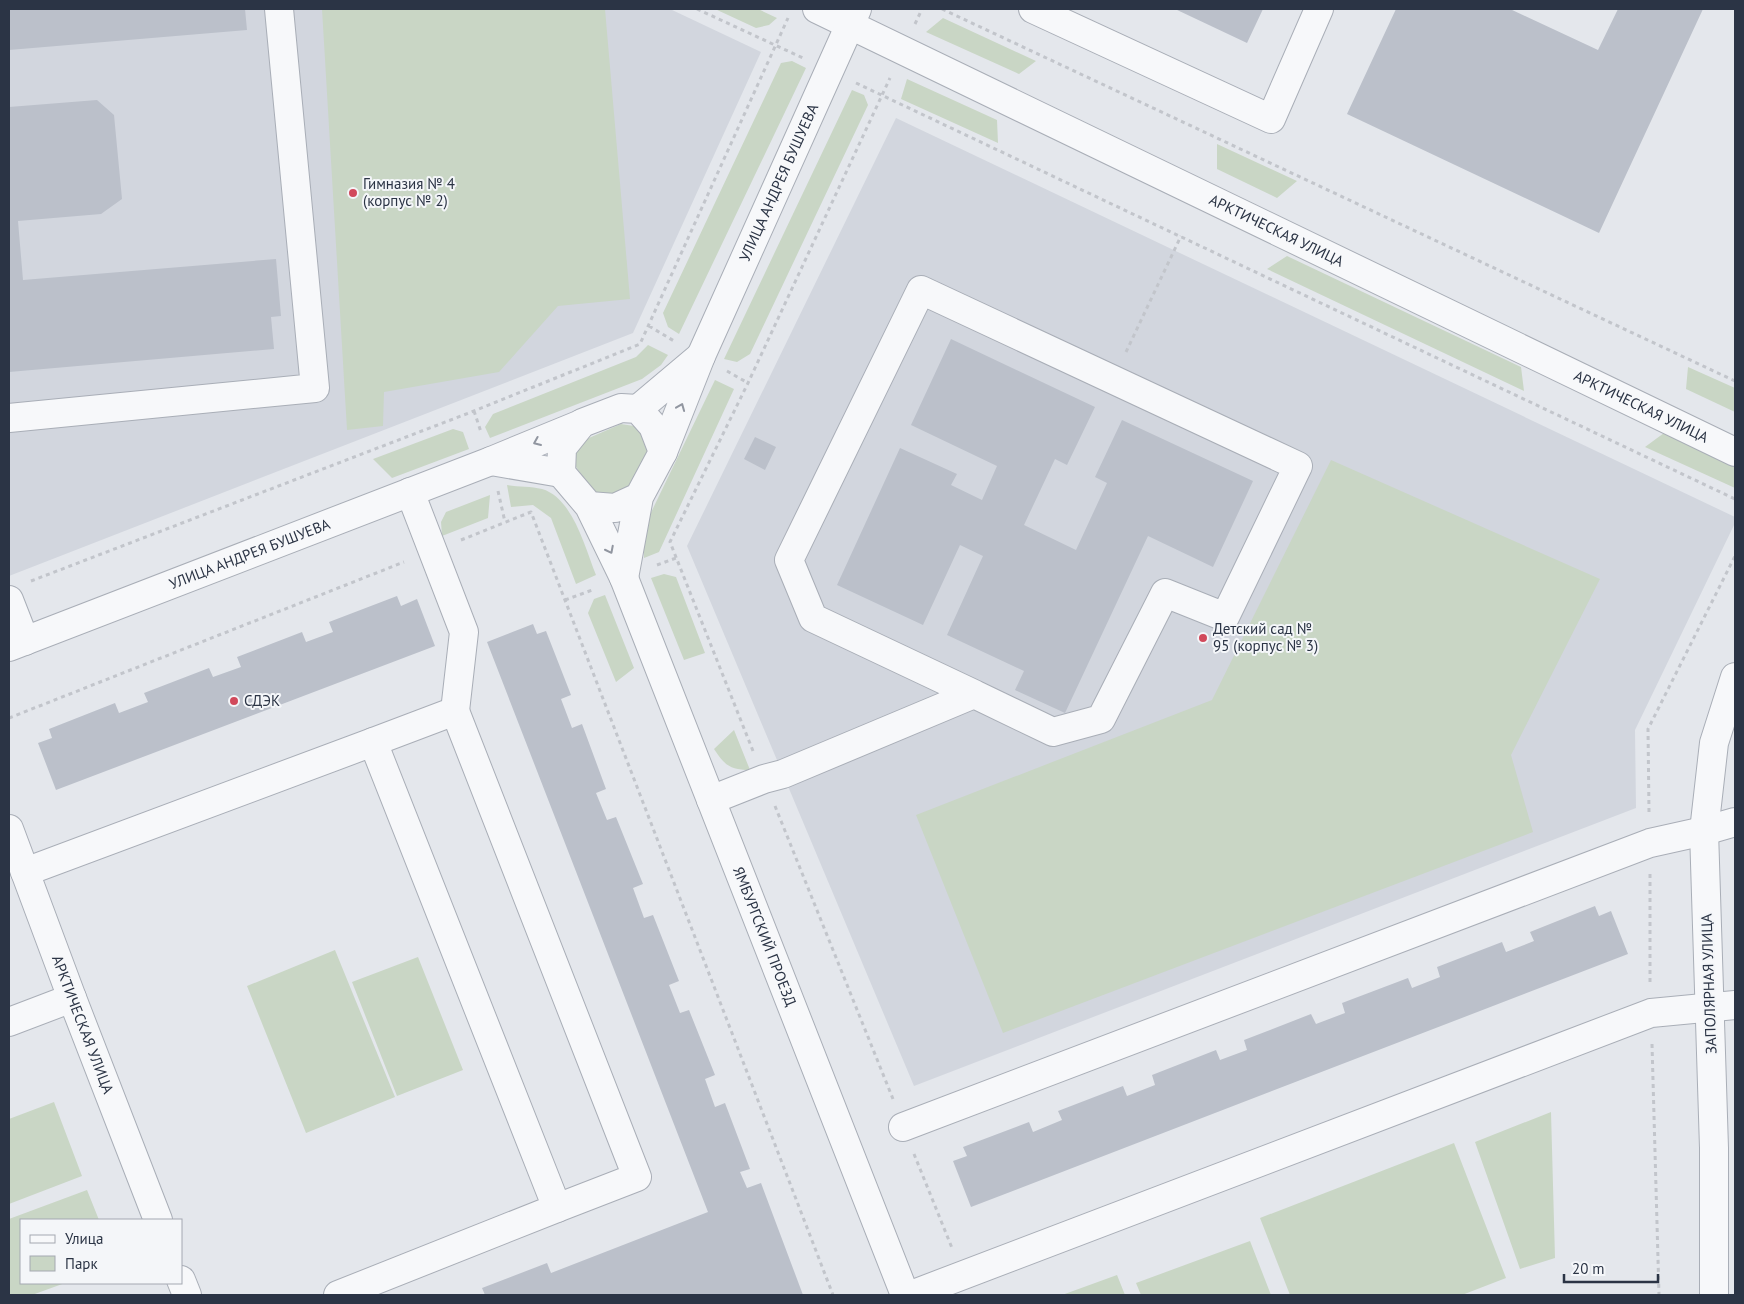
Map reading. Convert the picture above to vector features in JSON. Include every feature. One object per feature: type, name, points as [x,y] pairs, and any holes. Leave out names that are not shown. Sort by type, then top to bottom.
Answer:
[{"type":"street","points":[[9,418],[314,388],[279,9]]},
{"type":"street","name":"АРКТИЧЕСКАЯ УЛИЦА","points":[[817,9],[853,16],[1735,452]]},
{"type":"street","points":[[1033,9],[1271,119],[1319,9]]},
{"type":"street","name":"УЛИЦА АНДРЕЯ БУШУЕВА","points":[[663,452],[702,356],[853,16]]},
{"type":"street","points":[[921,290],[1298,466],[1225,617],[1165,593],[1101,719],[1053,732],[974,694],[813,618],[789,560],[921,290]]},
{"type":"street","points":[[560,473],[562,448],[582,423],[621,408],[638,409],[702,356]]},
{"type":"street","points":[[624,578],[639,497],[663,452],[653,426],[638,409]]},
{"type":"street","name":"УЛИЦА АНДРЕЯ БУШУЕВА","points":[[17,644],[491,462],[582,423]]},
{"type":"street","points":[[491,462],[560,473],[589,506],[615,508],[639,497]]},
{"type":"street","points":[[338,1295],[637,1177],[455,711],[464,632],[410,492]]},
{"type":"street","name":"ЯМБУРГСКИЙ ПРОЕЗД","points":[[589,506],[624,578],[905,1295]]},
{"type":"street","points":[[17,644],[18,591]]},
{"type":"street","name":"ЗАПОЛЯРНАЯ УЛИЦА","points":[[1714,1295],[1714,1148],[1723,1005],[1704,831],[1714,743],[1735,677]]},
{"type":"street","points":[[711,800],[764,779],[783,774],[974,694]]},
{"type":"street","points":[[25,872],[455,711]]},
{"type":"street","points":[[373,742],[556,1208]]},
{"type":"street","points":[[904,1127],[1650,843],[1735,822]]},
{"type":"street","name":"АРКТИЧЕСКАЯ УЛИЦА","points":[[9,829],[158,1219]]},
{"type":"street","points":[[9,1022],[72,998]]},
{"type":"street","points":[[910,1295],[1651,1013],[1723,1005]]},
{"type":"street","points":[[182,1282],[187,1295]]},
{"type":"path","points":[[697,9],[1735,499]]},
{"type":"path","points":[[942,9],[1735,381]]},
{"type":"path","points":[[18,591],[640,344],[789,16]]},
{"type":"path","points":[[1113,380],[1181,236]]},
{"type":"path","points":[[9,718],[531,512],[833,1295]]},
{"type":"path","points":[[1659,1295],[1651,1013],[1648,729],[1735,556]]},
{"type":"shaded area","name":"Гимназия № 4 (корпус № 2)","points":[[9,9],[670,9],[761,52],[633,333],[9,576]]},
{"type":"shaded area","name":"Детский сад № 95 (корпус № 3)","points":[[896,118],[1735,517],[1735,523],[1635,730],[1636,808],[914,1086],[687,546]]},
{"type":"green space","points":[[322,9],[605,9],[630,299],[558,306],[499,372],[384,392],[383,426],[347,430]]},
{"type":"green space","points":[[715,9],[758,9],[777,18],[769,25],[756,28]]},
{"type":"green space","points":[[943,18],[1036,61],[1019,74],[926,32]]},
{"type":"green space","points":[[792,61],[806,68],[679,334],[668,327],[663,313],[781,63]]},
{"type":"green space","points":[[907,79],[997,120],[998,143],[901,99]]},
{"type":"green space","points":[[852,90],[864,95],[868,105],[750,354],[737,362],[724,359]]},
{"type":"green space","points":[[1217,144],[1297,181],[1277,198],[1217,169]]},
{"type":"green space","points":[[1287,256],[1521,367],[1524,391],[1267,269]]},
{"type":"green space","points":[[648,345],[668,355],[661,365],[642,379],[490,438],[485,427],[493,414],[636,357]]},
{"type":"green space","points":[[1688,367],[1735,388],[1735,412],[1686,389]]},
{"type":"green space","points":[[715,380],[734,389],[659,552],[644,558],[644,527]]},
{"type":"green space","points":[[621,424],[634,426],[646,437],[647,452],[631,484],[619,493],[607,496],[594,493],[574,464],[574,452],[582,441]]},
{"type":"green space","points":[[453,429],[463,432],[469,449],[392,478],[373,459]]},
{"type":"green space","points":[[1664,433],[1735,467],[1735,488],[1645,447]]},
{"type":"green space","points":[[1331,460],[1600,579],[1511,755],[1533,832],[1003,1033],[916,815],[1212,700]]},
{"type":"green space","points":[[507,485],[542,489],[553,494],[562,502],[576,525],[596,575],[576,584],[551,518],[533,505],[511,507]]},
{"type":"green space","points":[[490,495],[488,518],[442,536],[441,522],[446,512]]},
{"type":"green space","points":[[664,574],[676,577],[705,653],[684,660],[651,578]]},
{"type":"green space","points":[[605,595],[634,668],[616,682],[588,613],[594,599]]},
{"type":"green space","points":[[734,730],[750,770],[729,766],[714,749]]},
{"type":"green space","points":[[335,950],[395,1097],[306,1133],[247,986]]},
{"type":"green space","points":[[418,957],[463,1070],[397,1096],[352,982]]},
{"type":"green space","points":[[54,1102],[82,1176],[9,1204],[9,1119]]},
{"type":"green space","points":[[1551,1112],[1555,1258],[1520,1269],[1475,1142]]},
{"type":"green space","points":[[1454,1143],[1506,1278],[1462,1295],[1290,1295],[1260,1218]]},
{"type":"green space","points":[[87,1190],[99,1219],[20,1219],[20,1284],[62,1284],[32,1295],[9,1295],[9,1219]]},
{"type":"green space","points":[[1250,1241],[1271,1295],[1141,1295],[1136,1283]]},
{"type":"green space","points":[[1117,1275],[1125,1295],[1062,1295]]},
{"type":"building","points":[[9,9],[245,9],[247,30],[9,50]]},
{"type":"building","points":[[1175,9],[1263,9],[1247,43]]},
{"type":"building","points":[[1396,9],[1510,9],[1598,50],[1618,9],[1703,9],[1599,233],[1347,114]]},
{"type":"building","points":[[97,100],[114,115],[122,199],[101,214],[18,221],[23,280],[276,259],[281,316],[271,317],[274,349],[9,372],[9,107]]},
{"type":"building","points":[[951,339],[1095,407],[1067,465],[1055,459],[1024,525],[1076,550],[1107,483],[1095,477],[1122,420],[1253,481],[1213,567],[1148,536],[1065,713],[1015,690],[1024,671],[947,635],[983,556],[960,545],[923,625],[837,585],[900,448],[957,474],[951,485],[982,500],[997,466],[911,425]]},
{"type":"building","points":[[755,437],[776,447],[765,470],[744,459]]},
{"type":"building","points":[[397,596],[401,606],[417,599],[435,646],[56,790],[38,743],[52,738],[49,729],[115,703],[119,713],[148,702],[144,693],[209,668],[213,677],[241,667],[237,657],[302,632],[306,642],[333,632],[329,622]]},
{"type":"building","points":[[533,624],[537,634],[546,631],[571,695],[561,699],[572,728],[582,724],[606,789],[596,793],[607,820],[616,817],[643,884],[633,888],[644,918],[653,915],[679,981],[669,985],[680,1013],[689,1010],[715,1075],[705,1079],[715,1107],[725,1103],[750,1169],[740,1172],[747,1188],[761,1183],[803,1295],[485,1295],[482,1288],[547,1263],[551,1273],[708,1212],[487,642]]},
{"type":"building","points":[[1595,906],[1599,916],[1611,911],[1628,954],[971,1207],[953,1161],[967,1156],[963,1147],[1029,1122],[1033,1132],[1062,1120],[1058,1111],[1123,1086],[1127,1096],[1155,1085],[1152,1075],[1216,1050],[1220,1060],[1247,1050],[1244,1040],[1311,1014],[1316,1024],[1345,1013],[1342,1003],[1408,978],[1412,988],[1440,977],[1437,967],[1502,942],[1506,952],[1534,941],[1530,932]]},
{"type":"place","name":"Гимназия № 4 (корпус № 2)","points":[[353,193]]},
{"type":"place","name":"Детский сад № 95 (корпус № 3)","points":[[1203,638]]},
{"type":"place","name":"СДЭК","points":[[234,701]]}]
